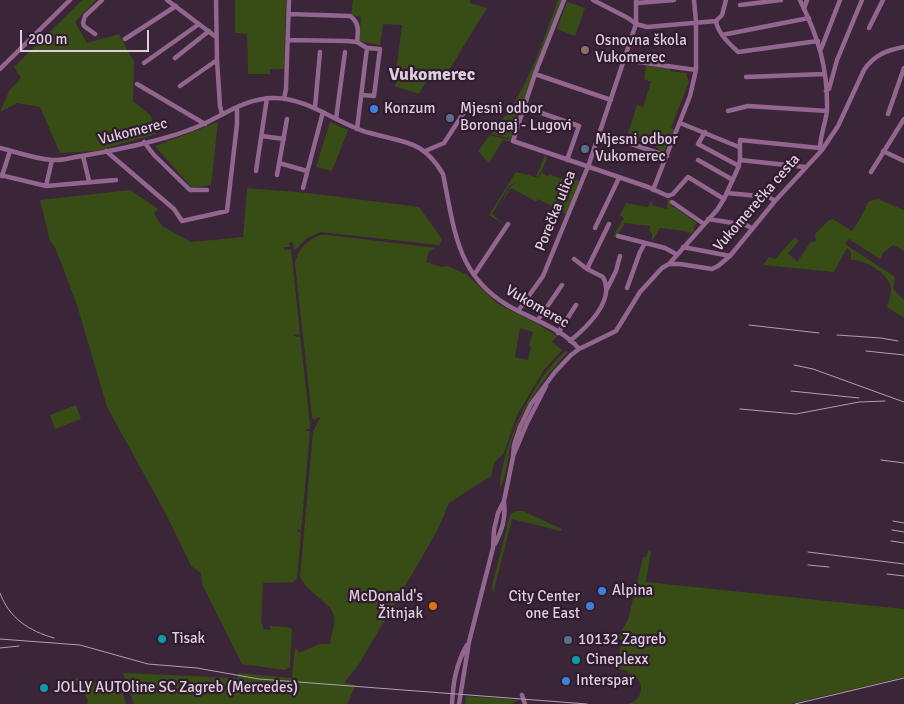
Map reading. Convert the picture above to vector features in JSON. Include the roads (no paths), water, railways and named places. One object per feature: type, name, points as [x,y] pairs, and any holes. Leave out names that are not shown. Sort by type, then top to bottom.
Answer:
[{"type":"street","points":[[0,70],[70,0]]},
{"type":"street","points":[[95,34],[84,26],[83,23],[85,16],[102,0]]},
{"type":"street","points":[[168,0],[216,37]]},
{"type":"street","points":[[216,0],[217,60],[222,114]]},
{"type":"street","points":[[284,98],[289,0]]},
{"type":"street","points":[[564,0],[535,74],[513,141],[668,196],[673,194],[688,178],[724,199]]},
{"type":"street","points":[[593,0],[636,24],[653,28],[716,21],[722,15],[726,0]]},
{"type":"street","points":[[636,2],[674,0]]},
{"type":"street","points":[[653,190],[690,96],[696,70],[694,0]]},
{"type":"street","points":[[740,5],[781,0]]},
{"type":"street","points":[[459,704],[470,642],[493,548],[501,533],[505,514],[504,500],[514,445],[531,404],[571,355],[579,349],[616,331],[640,292],[662,268],[669,264],[724,199],[739,166],[740,140],[821,149],[827,111],[821,50],[800,0]]},
{"type":"street","points":[[804,9],[807,0]]},
{"type":"street","points":[[821,50],[840,0]]},
{"type":"street","points":[[826,91],[829,88],[837,60],[862,0]]},
{"type":"street","points":[[868,28],[883,0]]},
{"type":"street","name":"Porečka ulica","points":[[518,311],[542,276],[588,167],[636,24],[636,2]]},
{"type":"street","points":[[125,39],[176,6]]},
{"type":"street","points":[[289,14],[350,16],[355,19],[358,26],[357,42]]},
{"type":"street","points":[[722,35],[809,18]]},
{"type":"street","points":[[716,21],[722,35],[741,53],[818,41]]},
{"type":"street","points":[[144,63],[199,24]]},
{"type":"street","points":[[175,58],[209,32]]},
{"type":"street","points":[[288,40],[357,42],[367,48],[380,49],[374,96],[362,95]]},
{"type":"street","name":"Vukomerečka cesta","points":[[669,264],[712,269],[730,256],[751,228],[835,131],[870,60],[879,54],[904,47]]},
{"type":"street","points":[[357,129],[367,48]]},
{"type":"street","points":[[315,108],[320,52]]},
{"type":"street","points":[[336,119],[345,52]]},
{"type":"street","points":[[180,86],[217,60]]},
{"type":"street","points":[[624,60],[696,70]]},
{"type":"street","points":[[888,114],[904,68]]},
{"type":"street","points":[[535,74],[611,100]]},
{"type":"street","points":[[746,77],[824,74]]},
{"type":"street","points":[[137,84],[205,124]]},
{"type":"street","points":[[256,172],[267,98]]},
{"type":"street","name":"Vukomerec","points":[[0,148],[52,160],[83,156],[188,131],[237,107],[267,98],[284,98],[315,108],[357,129],[411,143],[425,151],[443,174],[459,249],[474,275],[502,302],[538,320],[579,349]]},
{"type":"street","points":[[524,106],[579,126],[567,160]]},
{"type":"street","points":[[728,111],[748,106],[827,111]]},
{"type":"street","points":[[106,151],[174,209],[182,221],[227,211],[237,124],[237,107]]},
{"type":"street","points":[[303,188],[323,112]]},
{"type":"street","points":[[425,151],[444,143],[463,114]]},
{"type":"street","points":[[871,172],[904,118]]},
{"type":"street","points":[[277,175],[287,120]]},
{"type":"street","points":[[680,123],[739,147]]},
{"type":"street","points":[[705,132],[698,144],[739,166]]},
{"type":"street","points":[[599,133],[667,156]]},
{"type":"street","points":[[262,136],[284,139]]},
{"type":"street","points":[[144,142],[154,156],[190,190],[207,190]]},
{"type":"street","points":[[884,150],[904,161]]},
{"type":"street","points":[[10,151],[1,176],[46,186],[116,180]]},
{"type":"street","points":[[83,156],[89,181]]},
{"type":"street","points":[[46,186],[52,160]]},
{"type":"street","points":[[698,160],[733,180]]},
{"type":"street","points":[[740,160],[805,167]]},
{"type":"street","points":[[279,163],[307,171]]},
{"type":"street","points":[[595,228],[619,178]]},
{"type":"street","points":[[727,193],[769,197],[775,201]]},
{"type":"street","points":[[672,202],[704,224]]},
{"type":"street","points":[[708,219],[746,225],[751,228]]},
{"type":"street","points":[[474,275],[508,224]]},
{"type":"street","points":[[586,269],[609,224]]},
{"type":"street","points":[[618,236],[666,248],[676,254]]},
{"type":"street","points":[[627,288],[645,243]]},
{"type":"street","points":[[683,247],[730,256]]},
{"type":"street","points":[[570,341],[584,330],[602,305],[620,256]]},
{"type":"street","points":[[574,259],[586,269],[602,277],[607,289]]},
{"type":"street","points":[[538,320],[562,285]]},
{"type":"street","points":[[558,333],[576,305]]},
{"type":"street","points":[[452,704],[455,676],[460,658],[470,642]]},
{"type":"street","points":[[522,694],[525,704]]},
{"type":"railway","points":[[749,325],[819,333]]},
{"type":"railway","points":[[837,335],[898,341]]},
{"type":"railway","points":[[866,351],[904,355]]},
{"type":"railway","points":[[794,365],[813,369],[904,402]]},
{"type":"railway","points":[[791,391],[859,398]]},
{"type":"railway","points":[[740,409],[796,414],[859,402],[885,401]]},
{"type":"railway","points":[[881,460],[904,463]]},
{"type":"railway","points":[[893,521],[904,523]]},
{"type":"railway","points":[[892,530],[904,532]]},
{"type":"railway","points":[[891,541],[904,543]]},
{"type":"railway","points":[[808,552],[904,564]]},
{"type":"railway","points":[[808,565],[829,567]]},
{"type":"railway","points":[[887,574],[904,576]]},
{"type":"railway","points":[[0,593],[9,610],[21,622],[36,632],[54,638]]},
{"type":"railway","points":[[0,639],[80,645],[148,664],[197,668],[259,679],[587,704]]},
{"type":"railway","points":[[0,648],[19,646]]},
{"type":"railway","points":[[795,704],[904,678]]},
{"type":"place","name":"Osnovna škola Vukomerec","points":[[585,50]]},
{"type":"place","name":"Konzum","points":[[374,109]]},
{"type":"place","name":"Mjesni odbor Borongaj - Lugovi","points":[[450,118]]},
{"type":"place","name":"Mjesni odbor Vukomerec","points":[[585,149]]},
{"type":"place","name":"Alpina","points":[[602,591]]},
{"type":"place","name":"McDonald's Žitnjak","points":[[433,606]]},
{"type":"place","name":"City Center one East","points":[[590,606]]},
{"type":"place","name":"Tisak","points":[[162,639]]},
{"type":"place","name":"10132 Zagreb","points":[[568,640]]},
{"type":"place","name":"Cineplexx","points":[[576,660]]},
{"type":"place","name":"Interspar","points":[[566,681]]},
{"type":"place","name":"JOLLY AUTOline SC Zagreb (Mercedes)","points":[[44,688]]},
{"type":"district","name":"Vukomerec","points":[[432,75]]}]
